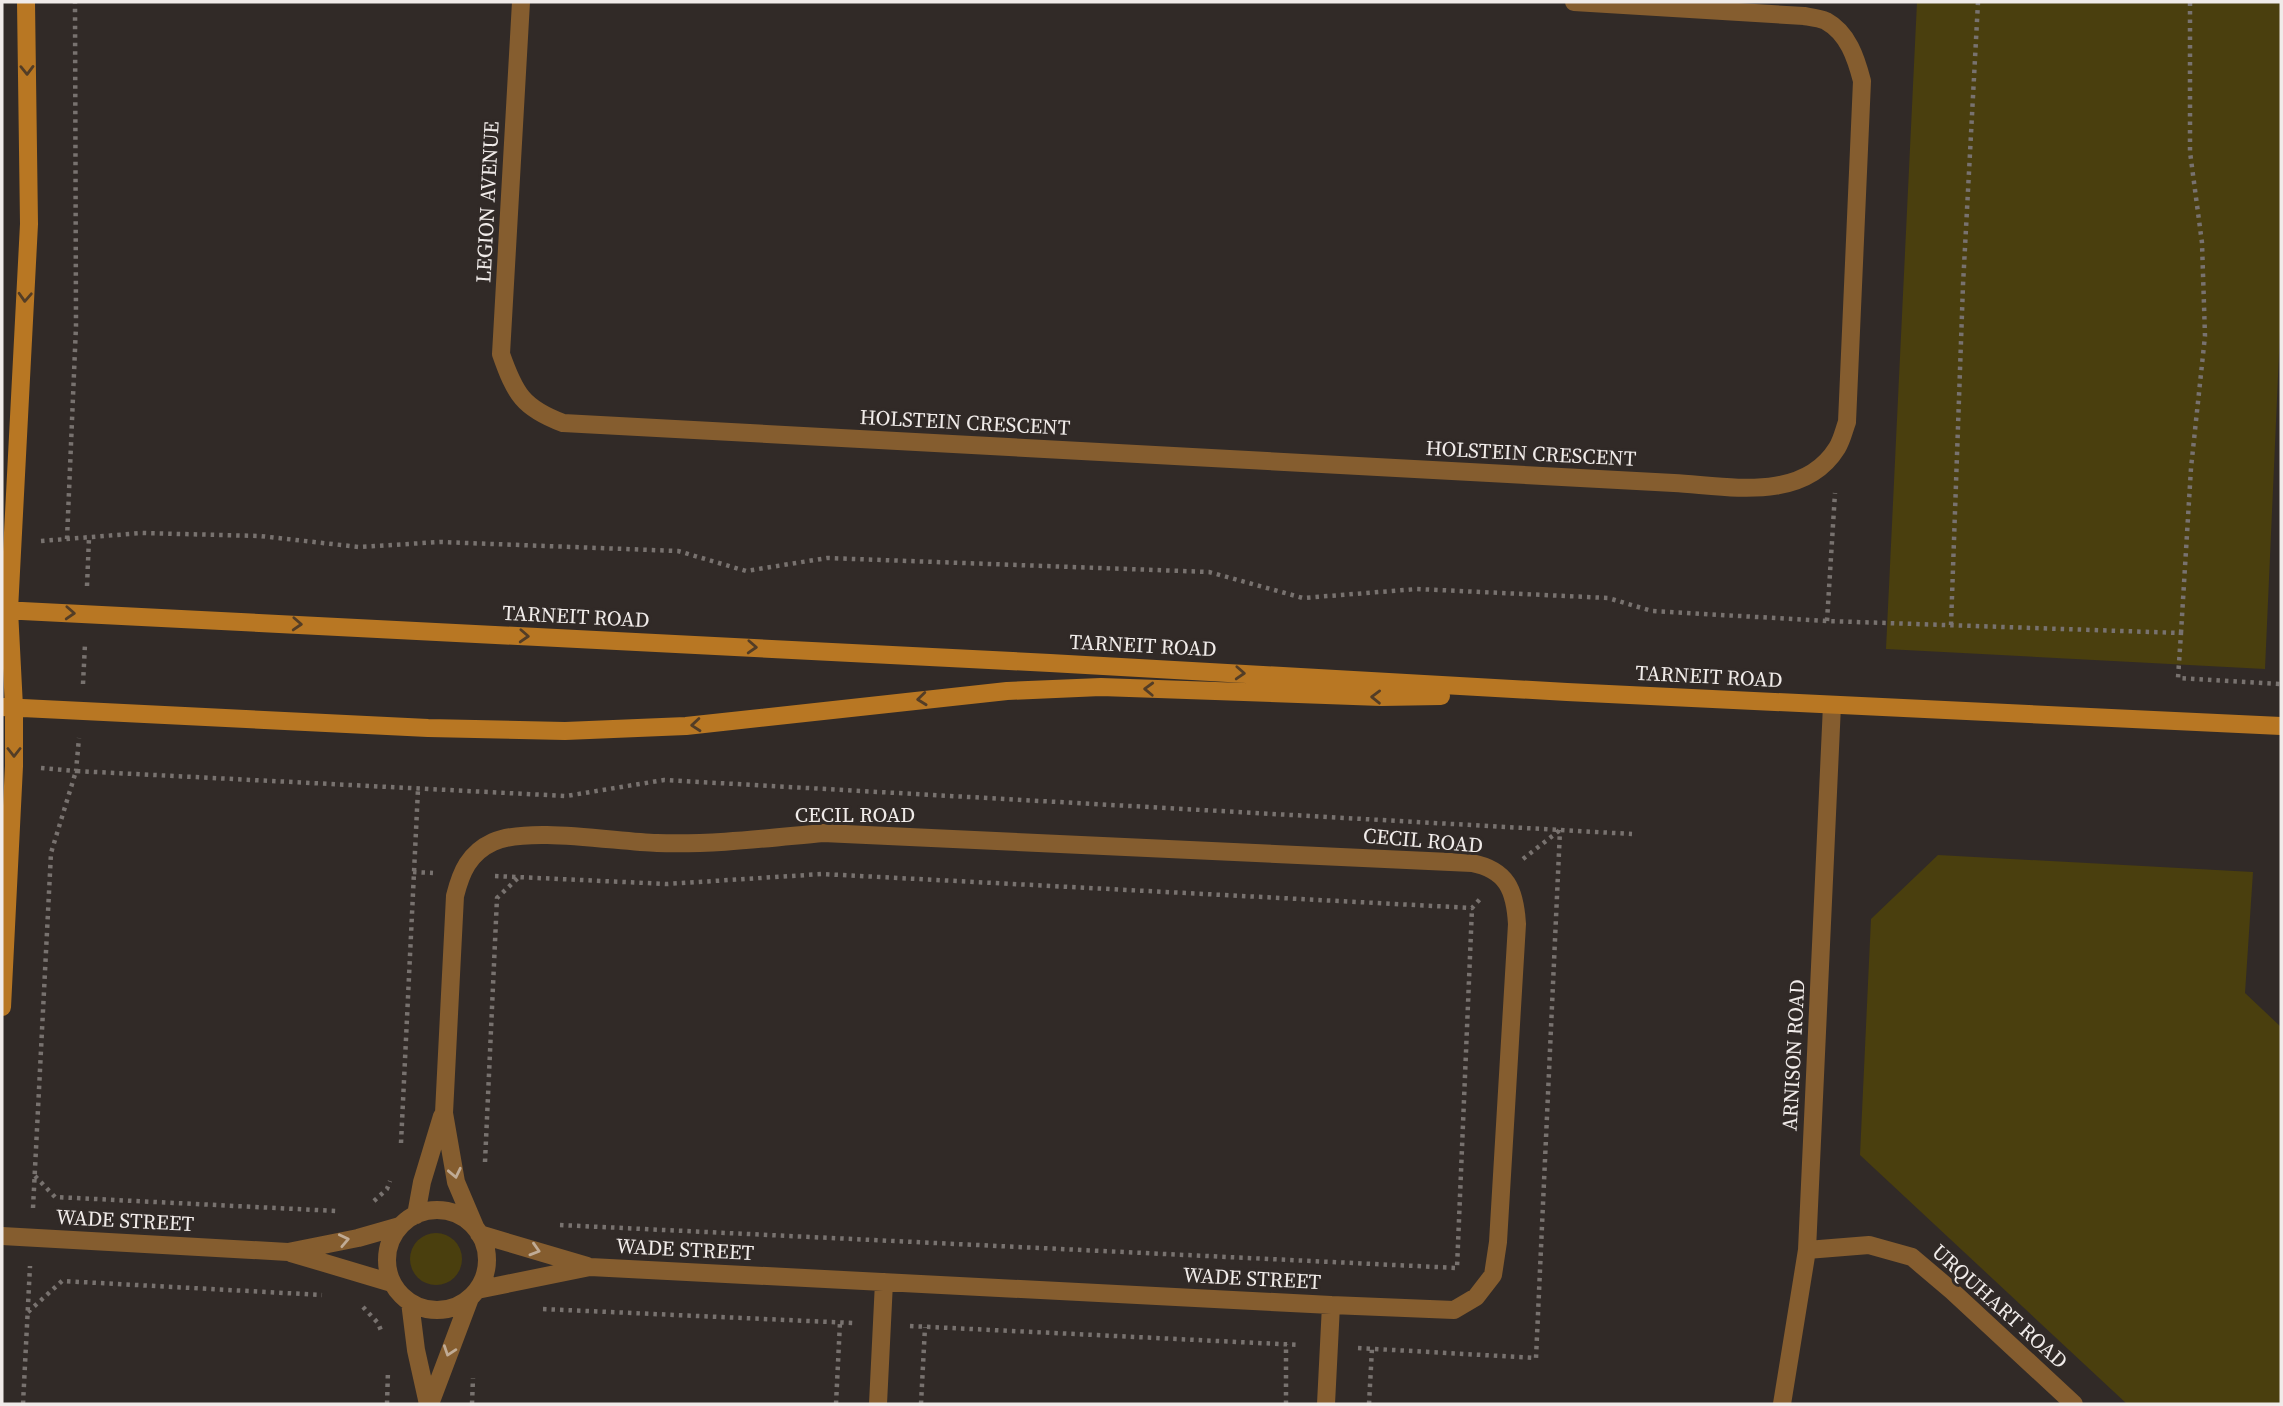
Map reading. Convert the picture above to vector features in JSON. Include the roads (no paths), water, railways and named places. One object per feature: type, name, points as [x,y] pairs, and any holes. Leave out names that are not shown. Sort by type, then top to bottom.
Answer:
[{"type":"street","points":[[2,1007],[14,766],[8,707],[5,610],[14,542],[29,224],[26,2]]},
{"type":"street","name":"LEGION AVENUE","points":[[521,2],[501,354],[511,383],[522,399]]},
{"type":"street","name":"HOLSTEIN CRESCENT","points":[[522,399],[540,414],[563,423],[1775,488],[1797,481],[1820,468],[1838,447],[1847,422],[1861,81],[1856,57],[1845,38],[1825,21],[1804,16],[1574,2]]},
{"type":"street","name":"TARNEIT ROAD","points":[[5,610],[1063,663],[1567,692],[2281,726]]},
{"type":"street","points":[[8,707],[428,728],[565,732],[686,726],[981,694],[1087,688],[1381,697],[1567,692]]},
{"type":"street","name":"ARNISON ROAD","points":[[1783,1404],[1807,1250],[1832,705]]},
{"type":"street","name":"CECIL ROAD","points":[[443,1113],[455,896],[460,875],[469,860],[480,850],[494,842],[518,835],[659,843],[822,833],[1472,863],[1488,866],[1501,876]]},
{"type":"street","name":"WADE STREET","points":[[478,1232],[590,1267],[1454,1310],[1476,1297],[1493,1275],[1498,1242],[1517,923],[1516,903],[1501,876]]},
{"type":"street","points":[[416,1215],[422,1182],[443,1113]]},
{"type":"street","points":[[429,1404],[473,1294],[484,1277],[487,1262],[485,1247],[456,1182],[443,1113]]},
{"type":"street","points":[[473,1294],[457,1306],[441,1310],[410,1302],[392,1283],[387,1268],[387,1253],[400,1226],[416,1215],[432,1210],[448,1211],[464,1218],[478,1232]]},
{"type":"street","name":"WADE STREET","points":[[2,1236],[288,1252],[358,1238],[400,1226]]},
{"type":"street","name":"URQUHART ROAD","points":[[1807,1250],[1869,1245],[1912,1257],[1952,1290],[2074,1404]]},
{"type":"street","name":"WADE STREET","points":[[288,1252],[392,1283]]},
{"type":"street","name":"WADE STREET","points":[[473,1294],[590,1267]]},
{"type":"street","points":[[878,1404],[884,1282]]},
{"type":"street","points":[[410,1302],[416,1350],[429,1404]]},
{"type":"street","points":[[1326,1404],[1331,1305]]}]
